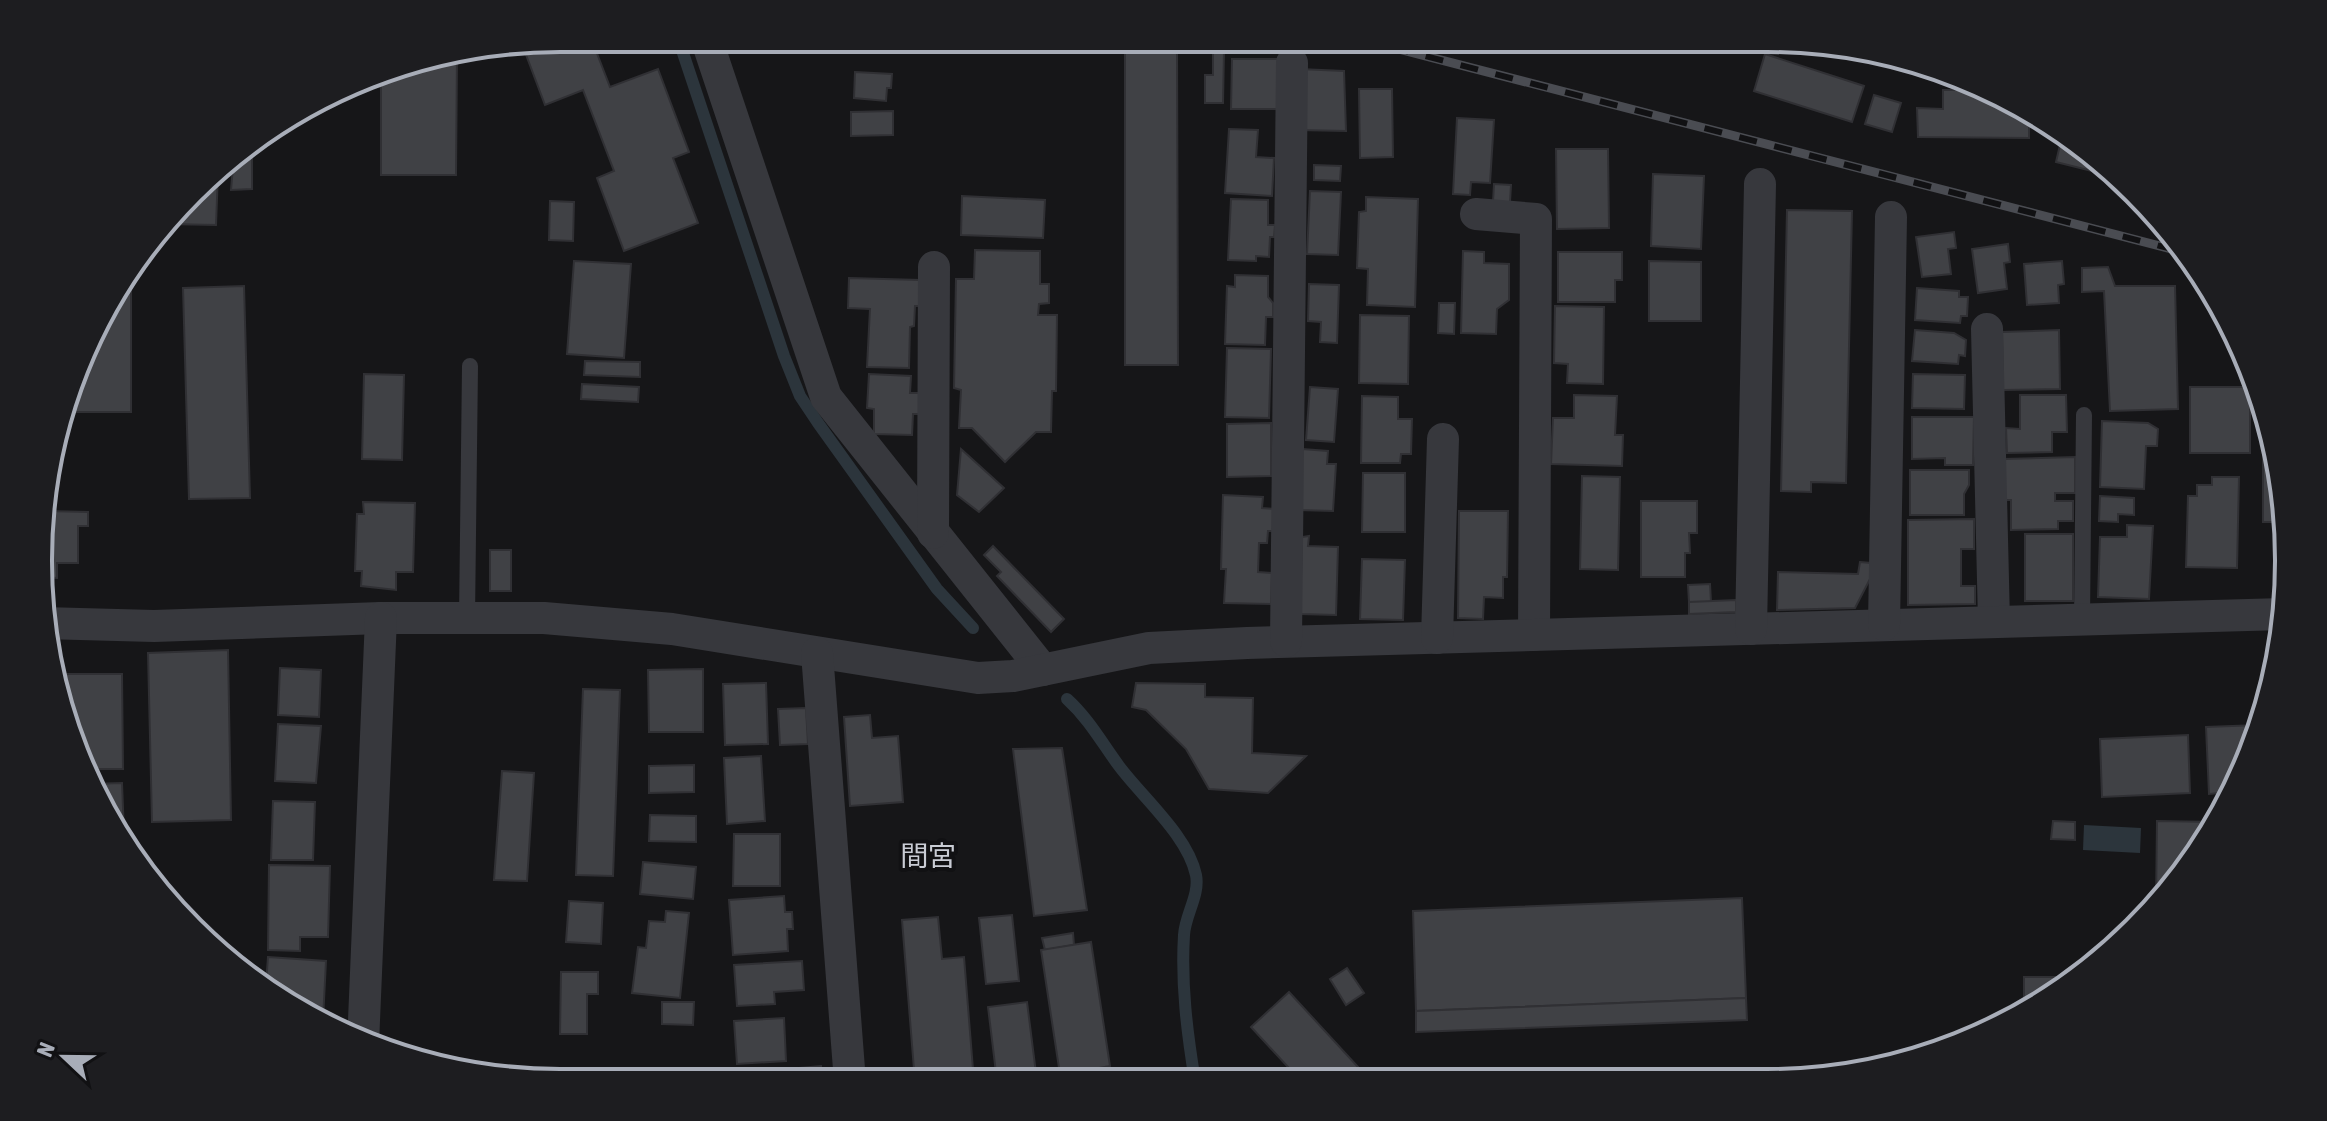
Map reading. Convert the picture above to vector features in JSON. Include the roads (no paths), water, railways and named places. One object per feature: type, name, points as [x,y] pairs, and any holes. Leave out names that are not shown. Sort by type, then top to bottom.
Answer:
[{"type":"street","points":[[711,52],[826,397],[1043,670]]},
{"type":"street","points":[[1286,641],[1292,63]]},
{"type":"street","points":[[1751,629],[1760,184]]},
{"type":"street","points":[[1476,214],[1536,219],[1534,635]]},
{"type":"street","points":[[1884,625],[1891,217]]},
{"type":"street","points":[[933,533],[934,267]]},
{"type":"street","points":[[1987,329],[1994,622]]},
{"type":"street","points":[[1437,638],[1443,439]]},
{"type":"street","points":[[56,623],[154,626],[381,618],[544,618],[672,629],[978,678],[1013,676],[1149,648],[1286,641],[2272,614]]},
{"type":"street","points":[[364,1029],[381,618]]},
{"type":"street","points":[[817,653],[849,1069]]},
{"type":"lane","points":[[467,618],[470,366]]},
{"type":"lane","points":[[2082,620],[2084,415]]},
{"type":"waterway","points":[[683,52],[800,396],[937,589],[973,628]]},
{"type":"waterway","points":[[1067,699],[1164,818],[1191,860],[1197,882],[1185,928],[1183,972],[1193,1069]]},
{"type":"railway","points":[[1410,52],[2168,248]]},
{"type":"district","name":"間宮","points":[[928,856]]}]
